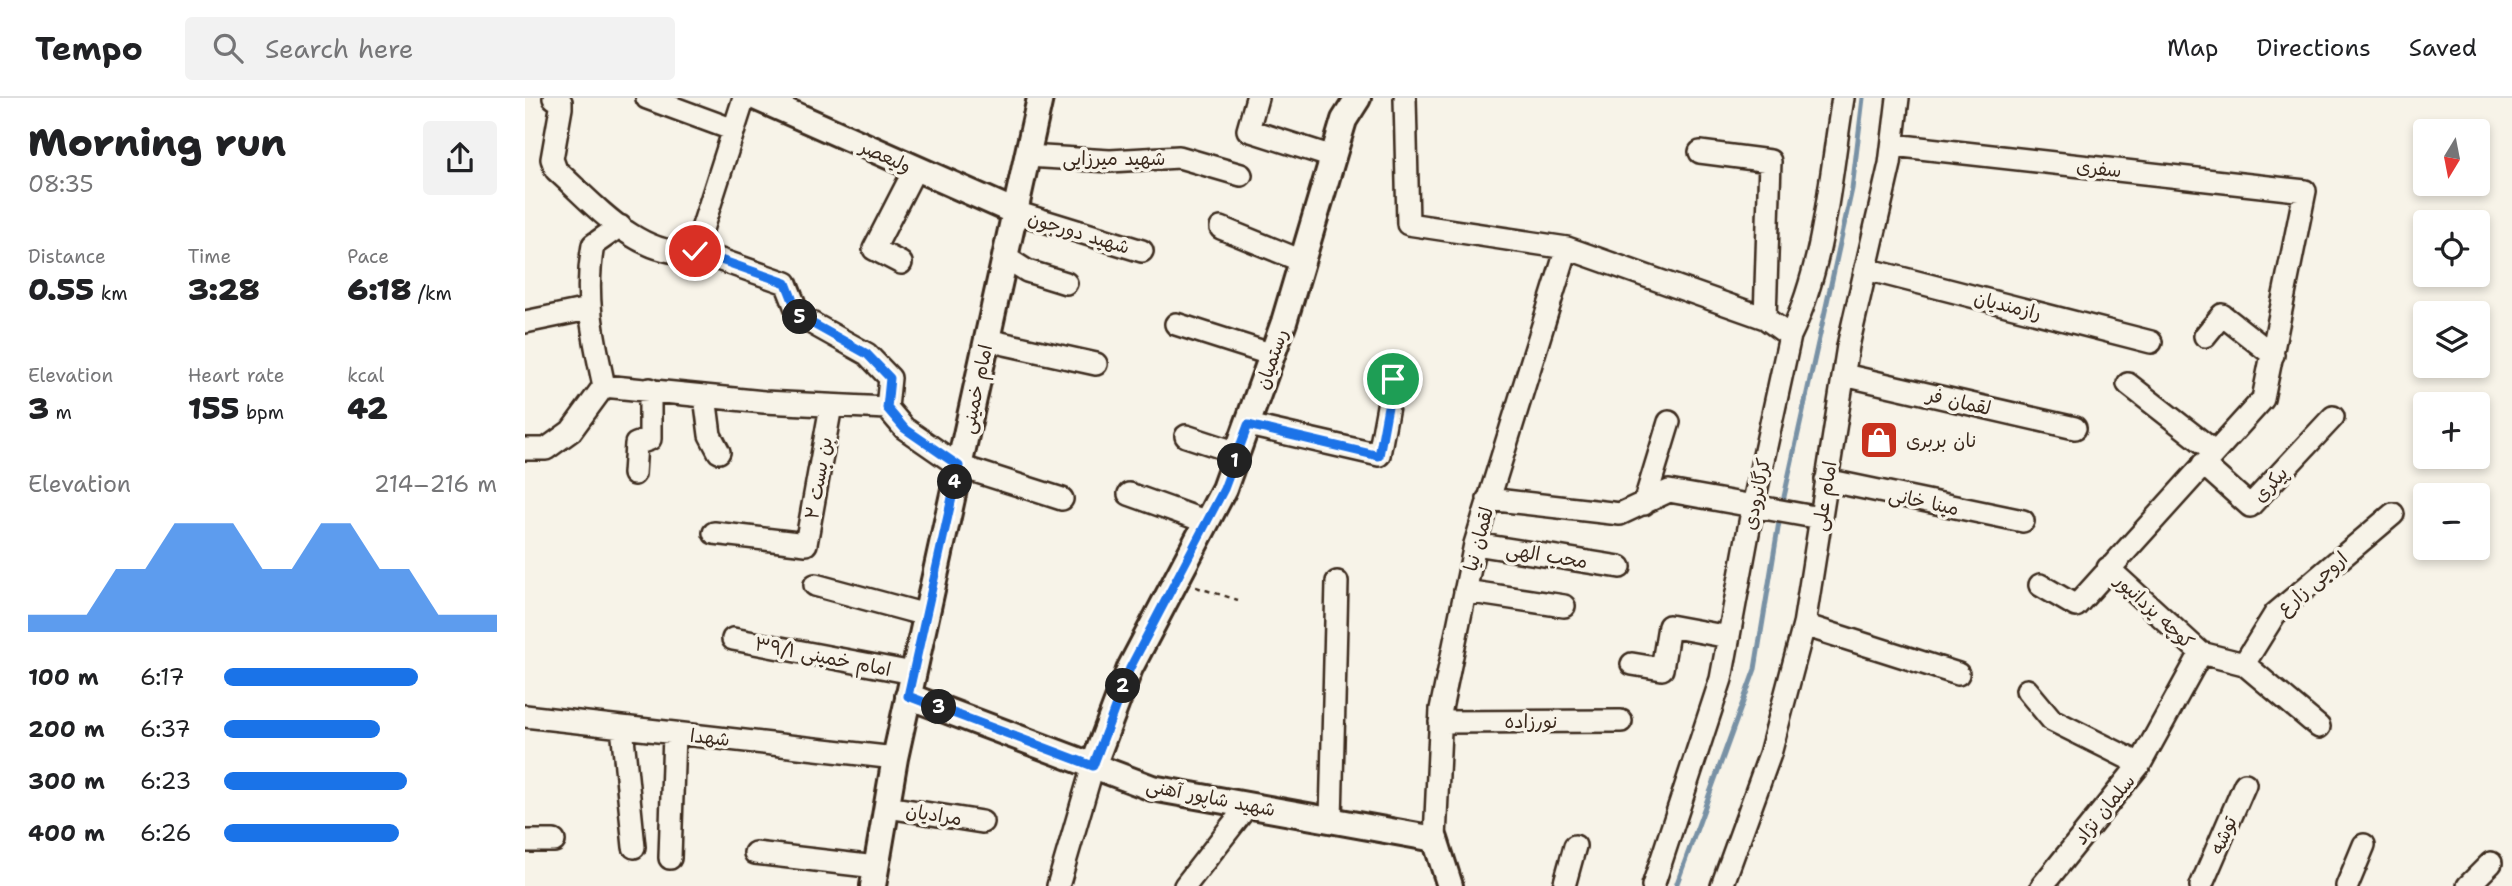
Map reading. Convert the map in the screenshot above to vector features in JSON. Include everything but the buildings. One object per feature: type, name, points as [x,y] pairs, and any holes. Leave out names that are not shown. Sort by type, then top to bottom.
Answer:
[{"type":"street","points":[[554,98],[561,102],[561,108],[553,164],[620,226],[639,239],[678,254],[695,251],[786,283],[799,316],[867,354],[890,378],[887,408],[904,428],[959,466],[1062,499]]},
{"type":"street","points":[[647,98],[734,130]]},
{"type":"street","points":[[695,251],[744,98]]},
{"type":"street","name":"ولیعصر","points":[[758,98],[1015,212]]},
{"type":"street","name":"امام خمینی","points":[[875,877],[895,758],[1040,98]]},
{"type":"street","points":[[1257,98],[1248,130],[1333,157]]},
{"type":"street","name":"رستمیان","points":[[1058,886],[1093,766],[1130,668],[1207,522],[1238,453],[1273,355],[1344,120],[1358,98]]},
{"type":"street","points":[[1405,98],[1408,224],[1567,248],[1765,318],[1790,336]]},
{"type":"street","name":"کرگانرودی","points":[[1653,886],[1721,679],[1753,506],[1790,336],[1800,317],[1819,247],[1837,98]]},
{"type":"street","name":"امام علی","points":[[1722,886],[1770,754],[1804,625],[1843,374],[1893,145],[1898,98]]},
{"type":"street","name":"سفری","points":[[1893,145],[2305,191],[2273,355]]},
{"type":"street","points":[[1700,152],[1770,161],[1765,318]]},
{"type":"street","name":"شهید میرزایی","points":[[1027,156],[1110,162],[1179,158],[1241,176]]},
{"type":"street","points":[[901,262],[874,249],[915,169]]},
{"type":"street","name":"شهید دورجون","points":[[1015,212],[1142,251]]},
{"type":"street","points":[[525,452],[546,449],[571,431],[604,386],[588,309],[587,277],[593,244],[620,226]]},
{"type":"street","points":[[1221,228],[1302,261]]},
{"type":"street","name":"لقمان نیا","points":[[1434,839],[1440,722],[1475,544],[1567,248]]},
{"type":"street","points":[[1005,257],[1027,271],[1066,284]]},
{"type":"street","name":"رازمندیان","points":[[1866,269],[2151,342]]},
{"type":"street","points":[[525,322],[588,309]]},
{"type":"street","points":[[2040,585],[2076,606],[2263,399],[2273,355],[2222,315],[2205,336]]},
{"type":"street","points":[[1176,324],[1273,355]]},
{"type":"street","points":[[987,340],[1096,364]]},
{"type":"street","name":"لقمان فر","points":[[1843,374],[2075,428]]},
{"type":"street","points":[[1248,425],[1379,456],[1393,379]]},
{"type":"street","points":[[2128,384],[2209,458]]},
{"type":"street","points":[[604,386],[831,406],[887,408]]},
{"type":"street","points":[[634,474],[636,444],[650,439],[650,389]]},
{"type":"street","points":[[705,396],[710,435],[719,452]]},
{"type":"street","name":"بن بست ۲","points":[[714,533],[806,544],[831,406]]},
{"type":"street","name":"پیکری","points":[[2209,458],[2250,506],[2333,417]]},
{"type":"street","points":[[1644,504],[1669,422]]},
{"type":"street","points":[[1186,436],[1238,453]]},
{"type":"street","name":"مینا خانی","points":[[1826,480],[2022,522]]},
{"type":"street","points":[[1488,499],[1620,514],[1669,491],[1820,518]]},
{"type":"street","points":[[1129,494],[1207,522]]},
{"type":"street","name":"اروجی زارع","points":[[2244,664],[2275,614],[2393,514]]},
{"type":"street","name":"محب الهی","points":[[1475,544],[1620,567]]},
{"type":"street","name":"کوچه یزدانپور","points":[[2108,568],[2201,653]]},
{"type":"street","points":[[1331,820],[1337,582]]},
{"type":"street","points":[[815,585],[926,615]]},
{"type":"street","points":[[1465,591],[1564,606]]},
{"type":"street","points":[[1804,625],[1958,674]]},
{"type":"street","points":[[1632,664],[1662,669],[1669,626],[1729,636]]},
{"type":"street","name":"امام خمینی ۳۹/۱","points":[[733,639],[911,684]]},
{"type":"street","points":[[2201,653],[2244,664],[2319,727]]},
{"type":"street","name":"سلمان نژاد","points":[[2042,886],[2140,764],[2201,653]]},
{"type":"street","name":"شهید شاپور آهنی","points":[[911,684],[1093,766],[1152,788],[1434,839]]},
{"type":"street","name":"سلمان نژاد","points":[[2027,690],[2053,720],[2140,764]]},
{"type":"street","name":"شهدا","points":[[525,716],[895,758]]},
{"type":"street","name":"نورزاده","points":[[1440,722],[1621,721]]},
{"type":"street","points":[[622,727],[634,847]]},
{"type":"street","points":[[670,859],[674,733]]},
{"type":"street","name":"توشه","points":[[2201,886],[2245,783]]},
{"type":"street","points":[[1185,886],[1248,806]]},
{"type":"street","name":"مرادیان","points":[[887,807],[982,822]]},
{"type":"street","points":[[1434,839],[1450,886]]},
{"type":"street","points":[[525,841],[554,841]]},
{"type":"street","points":[[2347,886],[2364,845]]},
{"type":"street","points":[[1564,886],[1575,846]]},
{"type":"street","points":[[755,853],[875,877]]},
{"type":"street","points":[[2468,886],[2491,863]]},
{"type":"path","points":[[1177,581],[1238,600]]},
{"type":"waterway","points":[[1782,506],[1852,189],[1863,98]]},
{"type":"waterway","points":[[1676,886],[1755,669],[1780,516]]},
{"type":"place","name":"نان بربری","points":[[1879,440]]},
{"type":"route","points":[[695,251],[786,283],[799,316],[867,354],[890,378],[887,408],[904,428],[959,466],[908,696],[1093,766],[1130,668],[1224,489],[1248,425],[1379,456],[1393,379]]}]
